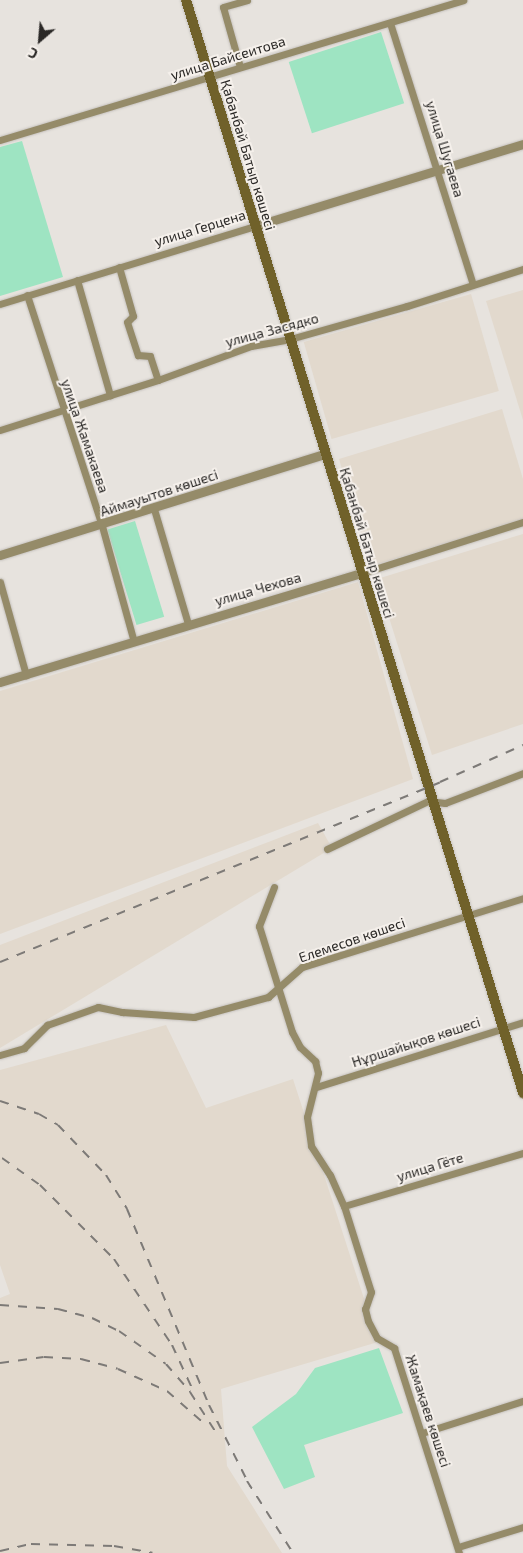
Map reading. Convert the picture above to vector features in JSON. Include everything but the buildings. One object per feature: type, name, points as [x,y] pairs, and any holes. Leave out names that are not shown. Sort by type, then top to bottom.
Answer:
[{"type":"main road","name":"Қабанбай Батыр көшесі","points":[[186,0],[523,1093]]},
{"type":"street","points":[[240,67],[223,7],[247,0]]},
{"type":"street","name":"улица Байсеитова","points":[[0,140],[463,0]]},
{"type":"street","name":"улица Шугаева","points":[[390,22],[438,168],[473,284]]},
{"type":"street","name":"улица Герцена","points":[[0,304],[438,168],[523,144]]},
{"type":"street","points":[[119,267],[133,316],[127,322],[138,355],[150,356],[158,380]]},
{"type":"street","name":"улица Засядко","points":[[0,430],[158,380],[251,346],[290,339],[523,269]]},
{"type":"street","points":[[77,280],[110,395]]},
{"type":"street","name":"улица Жамакаева","points":[[27,295],[62,411],[102,526],[134,642]]},
{"type":"street","name":"Аймауытов көшесі","points":[[0,555],[102,526],[326,454]]},
{"type":"street","points":[[154,509],[188,624]]},
{"type":"street","name":"улица Чехова","points":[[0,682],[362,573],[523,522]]},
{"type":"street","points":[[0,582],[26,675]]},
{"type":"street","points":[[327,849],[433,801],[445,803],[523,773]]},
{"type":"street","name":"Жамақаев көшесі","points":[[274,887],[260,926],[292,1032],[300,1047],[315,1061],[316,1087],[307,1117],[311,1146],[330,1175],[344,1206],[371,1292],[365,1309],[368,1321],[377,1338],[394,1348],[459,1550]]},
{"type":"street","name":"Елемесов көшесі","points":[[0,1054],[24,1048],[47,1025],[98,1007],[122,1012],[194,1017],[268,997],[302,967],[523,898]]},
{"type":"street","name":"Нұршайықов көшесі","points":[[316,1087],[523,1022]]},
{"type":"street","name":"улица Гёте","points":[[344,1206],[523,1153]]},
{"type":"street","points":[[422,1433],[523,1401]]},
{"type":"street","points":[[459,1550],[523,1527]]},
{"type":"shaded area","points":[[523,290],[523,420],[486,301]]},
{"type":"shaded area","points":[[471,294],[499,391],[332,439],[304,342]]},
{"type":"shaded area","points":[[502,409],[523,479],[523,520],[371,566],[339,459]]},
{"type":"shaded area","points":[[523,534],[523,724],[432,755],[377,579]]},
{"type":"shaded area","points":[[358,582],[413,779],[0,934],[0,691]]},
{"type":"shaded area","points":[[318,823],[332,848],[0,1048],[0,945]]},
{"type":"shaded area","points":[[166,1025],[206,1108],[293,1079],[378,1342],[221,1389],[227,1466],[282,1553],[0,1553],[0,1298],[10,1294],[0,1265],[0,1070]]},
{"type":"green space","points":[[381,32],[404,103],[312,133],[289,62]]},
{"type":"green space","points":[[22,141],[63,277],[0,296],[0,147]]},
{"type":"green space","points":[[135,521],[164,617],[137,625],[107,529]]},
{"type":"green space","points":[[379,1348],[403,1413],[304,1445],[315,1477],[284,1489],[252,1427],[296,1394],[315,1368]]},
{"type":"railway","points":[[0,962],[440,782],[523,745]]},
{"type":"railway","points":[[0,1101],[39,1114],[58,1125],[106,1175],[127,1209],[209,1405],[250,1486]]},
{"type":"railway","points":[[2,1158],[40,1185],[114,1259],[172,1345],[192,1388]]},
{"type":"railway","points":[[0,1305],[58,1309],[92,1318],[119,1331],[166,1364],[190,1392],[215,1431]]},
{"type":"railway","points":[[0,1363],[44,1357],[81,1359],[118,1369],[167,1391],[206,1425]]},
{"type":"railway","points":[[247,1481],[293,1553]]},
{"type":"railway","points":[[0,1551],[31,1544],[114,1546],[152,1553]]}]
